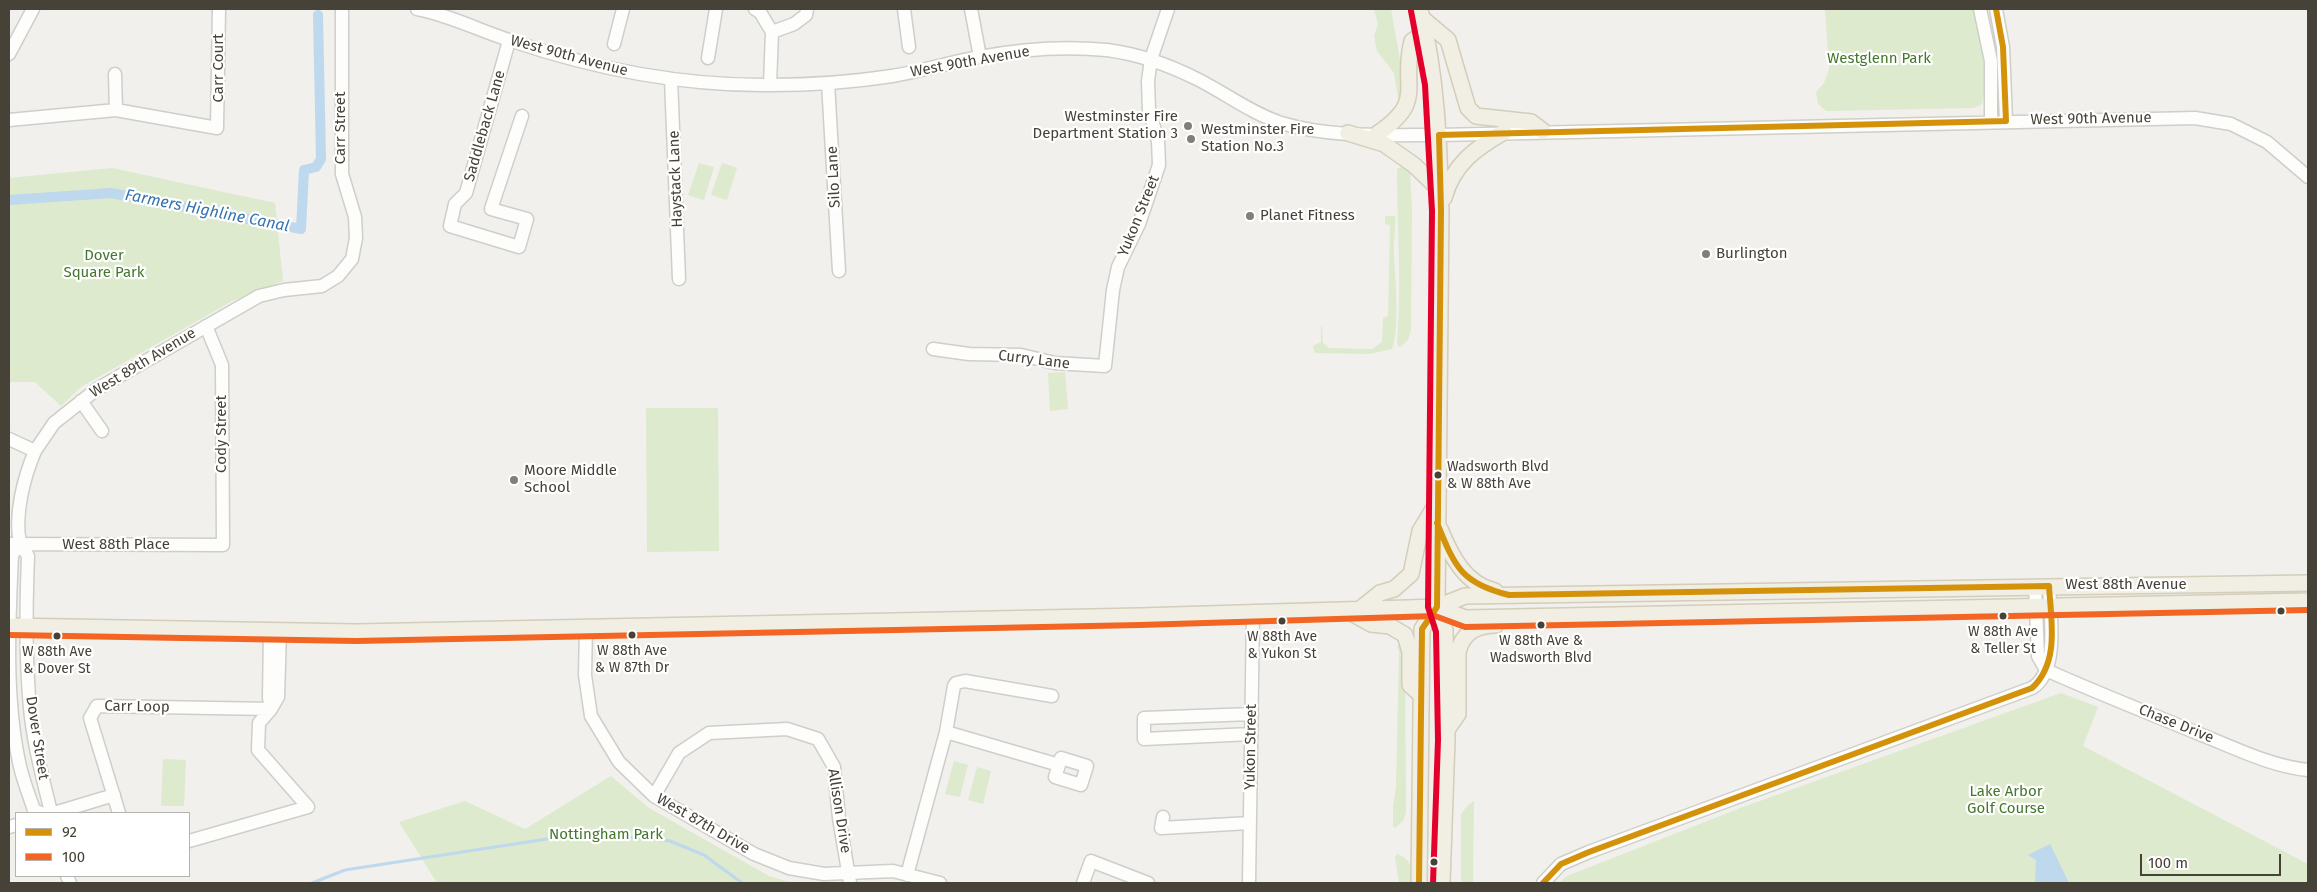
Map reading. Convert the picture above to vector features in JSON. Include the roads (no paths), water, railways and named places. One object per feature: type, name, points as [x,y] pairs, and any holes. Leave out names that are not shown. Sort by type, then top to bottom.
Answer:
[{"type":"main road","points":[[1423,20],[1448,40],[1468,108],[1476,116],[1530,122],[1542,131]]},
{"type":"main road","points":[[1377,134],[1391,124],[1408,103],[1410,47],[1423,20]]},
{"type":"main road","points":[[1423,20],[1433,74],[1439,135],[1441,212],[1437,607],[1446,630],[1447,730],[1442,883]]},
{"type":"main road","points":[[1441,212],[1448,183],[1464,160],[1479,146],[1504,132]]},
{"type":"main road","points":[[1348,133],[1384,144],[1414,165],[1440,190]]},
{"type":"main road","points":[[1421,695],[1410,685],[1410,652],[1405,635],[1390,626],[1371,624],[1353,610],[1380,593],[1394,589],[1411,574],[1420,531],[1438,503]]},
{"type":"main road","points":[[1437,523],[1449,551],[1474,583],[1486,589],[1509,595]]},
{"type":"main road","name":"West 88th Avenue","points":[[9,626],[356,632],[1353,610],[1437,607],[1465,596],[2308,583]]},
{"type":"main road","name":"West 88th Avenue","points":[[1437,607],[1465,618],[2308,601]]},
{"type":"main road","points":[[1419,883],[1422,629],[1437,607]]},
{"type":"main road","points":[[1447,730],[1458,714],[1458,652],[1460,645],[1471,630],[1483,625],[1506,624],[1521,616]]},
{"type":"street","points":[[9,54],[33,9]]},
{"type":"street","name":"Carr Court","points":[[116,110],[218,128],[219,9]]},
{"type":"street","name":"Carr Street","points":[[206,326],[259,296],[284,290],[322,286],[338,276],[352,260],[356,238],[355,217],[342,174],[342,9]]},
{"type":"street","name":"West 90th Avenue","points":[[417,9],[442,14],[509,41],[579,61],[671,79],[770,85],[828,83],[894,75],[980,57],[1032,50],[1083,48],[1125,53],[1151,59],[1196,78],[1257,113],[1281,123],[1308,129],[1348,133],[1439,135],[1542,131],[2195,118],[2231,124],[2267,142],[2308,177]]},
{"type":"street","points":[[614,44],[623,9]]},
{"type":"street","points":[[708,58],[716,9]]},
{"type":"street","points":[[755,9],[760,12],[772,32],[770,85]]},
{"type":"street","points":[[772,32],[794,24],[806,15],[808,9]]},
{"type":"street","points":[[904,9],[909,47]]},
{"type":"street","points":[[971,9],[980,57]]},
{"type":"street","name":"Yukon Street","points":[[1105,366],[1112,290],[1118,268],[1139,224],[1159,165],[1158,141],[1149,110],[1148,81],[1151,59],[1168,9]]},
{"type":"street","points":[[1980,9],[1990,61],[1990,121]]},
{"type":"street","points":[[1996,9],[2003,47],[2006,121]]},
{"type":"street","name":"Saddleback Lane","points":[[509,41],[466,192],[455,204],[450,226],[519,247],[527,219],[491,208],[522,116]]},
{"type":"street","points":[[9,120],[116,110],[115,74]]},
{"type":"street","name":"Haystack Lane","points":[[671,79],[679,279]]},
{"type":"street","name":"Silo Lane","points":[[828,83],[838,271]]},
{"type":"street","name":"West 89th Avenue","points":[[35,451],[54,423],[97,388],[206,326]]},
{"type":"street","name":"Cody Street","points":[[206,326],[222,365],[223,545]]},
{"type":"street","name":"Curry Lane","points":[[933,349],[969,354],[1021,355],[1054,364],[1105,366]]},
{"type":"street","name":"West 89th Avenue","points":[[81,401],[102,431]]},
{"type":"street","points":[[9,439],[35,451]]},
{"type":"street","name":"Dover Street","points":[[35,451],[23,483],[12,555],[9,626],[12,706],[19,764],[34,810],[39,812]]},
{"type":"street","name":"West 88th Place","points":[[14,544],[223,545]]},
{"type":"street","name":"Dover Street","points":[[14,544],[28,556],[26,627],[30,709],[38,758],[50,808],[48,812]]},
{"type":"street","points":[[1543,883],[1561,864],[1589,852],[2032,688],[2046,670],[2038,656],[2043,607],[2042,586]]},
{"type":"street","name":"Yukon Street","points":[[1249,883],[1253,611]]},
{"type":"street","name":"West 87th Drive","points":[[586,626],[585,674],[591,716],[619,762],[654,796],[754,854],[790,868],[850,878],[893,871],[940,883]]},
{"type":"street","points":[[190,841],[308,807],[258,750],[259,723],[278,697],[275,632]]},
{"type":"street","name":"Chase Drive","points":[[2046,670],[2086,688],[2282,766],[2308,770]]},
{"type":"street","points":[[907,875],[946,732],[954,686],[961,681],[1052,696]]},
{"type":"street","name":"Carr Loop","points":[[119,812],[90,718],[97,706],[271,709]]},
{"type":"street","points":[[1251,734],[1144,739],[1144,718],[1252,714]]},
{"type":"street","name":"Allison Drive","points":[[654,796],[679,753],[710,733],[787,729],[818,739],[834,767],[839,818],[850,878]]},
{"type":"street","points":[[946,732],[1059,765]]},
{"type":"street","points":[[57,812],[114,795]]},
{"type":"street","points":[[1162,817],[1161,828],[1250,823]]},
{"type":"street","points":[[1083,883],[1091,861],[1148,883]]},
{"type":"water","points":[[2050,844],[2069,883],[2035,883],[2036,860],[2028,855]]},
{"type":"waterway","name":"Farmers Highline Canal","points":[[9,200],[111,193],[301,229],[304,170],[316,167],[321,159],[318,15]]},
{"type":"waterway","points":[[312,883],[345,870],[586,833],[670,841],[704,855],[742,883]]},
{"type":"place","name":"Westminster Fire Department Station 3","points":[[1188,126]]},
{"type":"place","name":"Westminster Fire Station No.3","points":[[1191,139]]},
{"type":"place","name":"Planet Fitness","points":[[1250,216]]},
{"type":"place","name":"Burlington","points":[[1706,254]]},
{"type":"place","name":"Wadsworth Blvd & W 88th Ave","points":[[1438,475]]},
{"type":"place","name":"Moore Middle School","points":[[514,480]]},
{"type":"place","name":"W 88th Ave & Teller St","points":[[2003,616]]},
{"type":"place","name":"W 88th Ave & Yukon St","points":[[1282,621]]},
{"type":"place","name":"W 88th Ave & Wadsworth Blvd","points":[[1541,625]]},
{"type":"place","name":"W 88th Ave & W 87th Dr","points":[[632,635]]},
{"type":"place","name":"W 88th Ave & Dover St","points":[[57,636]]},
{"type":"park label","name":"Westglenn Park","points":[[1879,59]]},
{"type":"park label","name":"Dover Square Park","points":[[104,264]]},
{"type":"park label","name":"Lake Arbor Golf Course","points":[[2006,800]]},
{"type":"park label","name":"Nottingham Park","points":[[606,835]]}]
